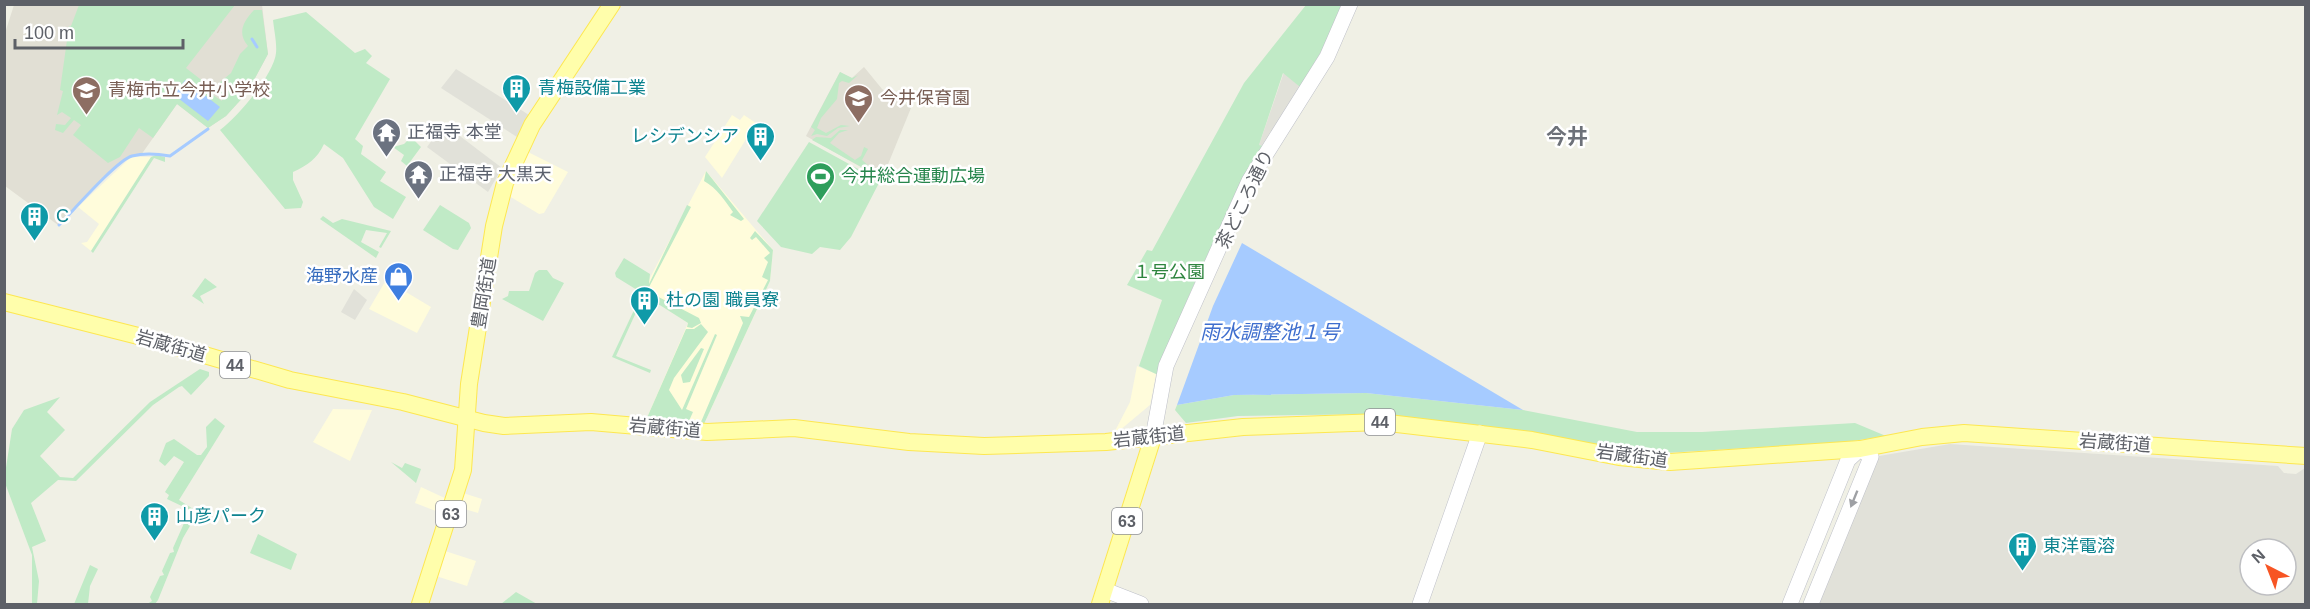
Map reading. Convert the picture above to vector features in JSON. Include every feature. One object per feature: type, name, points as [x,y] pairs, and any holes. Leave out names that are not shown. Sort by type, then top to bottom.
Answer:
[{"type":"main road","name":"豊岡街道","points":[[420,604],[460,480],[466,452],[469,384],[494,226],[507,177],[532,125],[612,4]]},
{"type":"main road","name":"岩蔵街道","points":[[4,302],[170,345],[279,377],[403,402],[504,426],[591,422],[690,432],[794,428],[909,442],[984,446],[1106,442],[1243,427],[1356,422],[1401,424],[1480,434],[1660,462],[1710,461],[1860,449],[1922,436],[1964,433],[2306,456]]},
{"type":"main road","name":"63","points":[[1103,597],[1153,438]]},
{"type":"street","name":"茶どころ通り","points":[[1153,438],[1166,366],[1249,181],[1327,57],[1350,4]]},
{"type":"street","points":[[1420,604],[1480,434]]},
{"type":"street","points":[[1790,604],[1848,460],[1860,449],[1871,457],[1811,604]]},
{"type":"street","points":[[1103,597],[1141,604]]},
{"type":"shaded area","name":"青梅市立今井小学校","points":[[14,5],[262,5],[268,54],[247,93],[226,116],[208,128],[177,104],[141,155],[130,156],[90,191],[58,225],[5,186],[5,33]]},
{"type":"shaded area","name":"今井保育園","points":[[864,67],[882,89],[911,108],[882,179],[806,136],[840,72],[852,78]]},
{"type":"shaded area","name":"青梅設備工業","points":[[456,69],[529,115],[517,137],[441,88]]},
{"type":"shaded area","points":[[1284,72],[1300,87],[1264,146],[1259,145]]},
{"type":"shaded area","points":[[732,115],[740,120],[744,115],[756,123],[722,178],[705,157]]},
{"type":"shaded area","points":[[444,124],[502,168],[488,192],[427,147]]},
{"type":"shaded area","points":[[526,151],[568,172],[544,213],[539,214],[509,196]]},
{"type":"shaded area","points":[[131,157],[151,157],[91,251],[81,243],[87,242],[99,224],[78,207]]},
{"type":"shaded area","points":[[706,171],[773,250],[770,281],[704,424],[646,420],[688,323],[642,293]]},
{"type":"shaded area","points":[[386,280],[431,307],[417,333],[369,309]]},
{"type":"shaded area","points":[[354,289],[367,300],[355,320],[341,312]]},
{"type":"shaded area","points":[[1137,366],[1156,374],[1150,405],[1119,431],[1115,431],[1130,402]]},
{"type":"shaded area","points":[[333,409],[372,410],[350,461],[313,442]]},
{"type":"shaded area","points":[[1950,444],[2278,466],[2284,473],[2296,474],[2305,468],[2305,604],[1819,604],[1879,456]]},
{"type":"shaded area","points":[[421,487],[449,500],[441,513],[415,503]]},
{"type":"shaded area","points":[[463,493],[482,499],[478,513],[458,507]]},
{"type":"shaded area","points":[[445,551],[476,561],[467,586],[436,576]]},
{"type":"green space","points":[[79,5],[235,5],[186,68],[213,89],[210,93],[222,101],[218,84],[231,73],[240,54],[248,46],[242,32],[247,19],[254,10],[262,10],[268,54],[247,93],[226,116],[208,128],[177,104],[153,138],[139,128],[120,157],[108,163],[73,135],[81,125],[74,120],[63,133],[55,130],[56,124],[65,125],[71,118],[62,112],[57,115],[63,91],[60,90],[69,26],[71,26]]},
{"type":"green space","name":"１号公園","points":[[1306,5],[1349,5],[1300,87],[1283,73],[1259,145],[1264,146],[1206,257],[1159,374],[1156,374],[1139,366],[1162,300],[1127,285],[1147,250],[1152,251],[1244,83]]},
{"type":"green space","points":[[306,12],[355,53],[365,49],[372,56],[366,63],[390,79],[355,139],[363,146],[361,154],[386,172],[380,181],[406,197],[393,219],[374,207],[343,158],[324,144],[312,161],[293,172],[293,180],[303,202],[301,208],[285,209],[220,130],[245,105],[274,62],[276,41],[273,20]]},
{"type":"green space","points":[[840,72],[852,78],[858,75],[849,83],[842,81],[839,83],[837,99],[821,118],[817,128],[826,133],[841,125],[850,126],[838,128],[827,136],[817,134],[811,136],[815,130],[811,127]]},
{"type":"green space","points":[[840,130],[848,130],[839,133],[830,143],[855,160],[861,156],[864,147],[868,149],[862,160],[877,173],[876,175],[812,140],[816,137],[831,138]]},
{"type":"green space","points":[[411,137],[421,147],[407,166],[401,161],[404,155],[393,147],[404,144]]},
{"type":"green space","name":"今井総合運動広場","points":[[809,142],[880,181],[851,237],[840,250],[820,247],[812,254],[781,247],[757,221]]},
{"type":"green space","points":[[156,155],[165,157],[165,162],[154,158],[93,253],[91,251],[151,157]]},
{"type":"green space","points":[[706,171],[744,219],[741,221],[730,215],[733,212],[724,199],[704,181]]},
{"type":"green space","points":[[440,205],[469,223],[471,228],[458,250],[423,230]]},
{"type":"green space","points":[[687,205],[691,207],[647,291],[699,318],[701,323],[692,328],[687,327],[688,323],[644,295],[616,356],[651,370],[650,373],[612,357],[642,293],[616,277],[615,273],[624,258],[650,274],[649,284]]},
{"type":"green space","points":[[323,216],[333,223],[342,219],[391,231],[381,248],[379,247],[387,233],[366,230],[361,242],[379,252],[376,258],[320,219]]},
{"type":"green space","points":[[755,231],[773,250],[770,281],[704,424],[701,422],[743,323],[740,316],[749,317],[768,280],[762,277],[768,262],[764,258],[770,253],[756,237],[752,240],[750,238]]},
{"type":"green space","points":[[539,270],[547,270],[553,278],[564,283],[543,321],[502,299],[508,296],[509,291],[529,291],[535,273]]},
{"type":"green space","points":[[205,278],[217,287],[200,296],[204,304],[192,296]]},
{"type":"green space","points":[[701,324],[708,332],[674,378],[669,390],[682,410],[715,334],[717,335],[686,409],[693,412],[688,423],[646,420],[686,329],[694,329]]},
{"type":"green space","points":[[701,348],[704,349],[690,382],[683,383],[681,375]]},
{"type":"green space","points":[[200,369],[209,372],[209,376],[191,395],[182,386],[179,387],[153,405],[76,481],[58,480],[31,503],[46,541],[32,547],[39,581],[37,604],[32,604],[32,555],[5,483],[12,429],[24,410],[60,397],[47,412],[65,430],[40,456],[60,477],[73,478],[150,402]]},
{"type":"green space","points":[[1366,393],[1523,410],[1637,432],[1702,432],[1855,423],[1886,436],[1846,442],[1665,453],[1619,449],[1534,432],[1378,414],[1238,416],[1186,423],[1175,410],[1177,405],[1234,395]]},
{"type":"green space","points":[[215,418],[225,426],[179,500],[198,512],[183,538],[158,600],[155,604],[147,604],[152,601],[150,597],[160,576],[164,575],[162,571],[170,553],[174,552],[173,548],[189,512],[188,509],[167,499],[169,495],[165,492],[184,462],[174,456],[165,466],[159,461],[166,443],[174,439],[197,455],[201,455],[207,447],[206,427]]},
{"type":"green space","points":[[391,462],[402,468],[405,463],[421,469],[416,483]]},
{"type":"green space","points":[[258,534],[297,554],[291,570],[250,553]]},
{"type":"green space","points":[[90,565],[98,569],[90,586],[88,604],[74,604]]},
{"type":"green space","points":[[516,592],[537,604],[501,604]]},
{"type":"water","points":[[185,80],[220,107],[208,121],[174,95]]},
{"type":"water","name":"雨水調整池１号","points":[[1242,243],[1523,410],[1366,393],[1234,395],[1177,405],[1213,306]]},
{"type":"waterway","points":[[252,39],[257,47]]},
{"type":"waterway","points":[[59,225],[106,176],[125,160],[141,154],[170,156],[208,129]]},
{"type":"place","name":"青梅設備工業","points":[[517,114]]},
{"type":"place","name":"青梅市立今井小学校","points":[[87,116]]},
{"type":"place","name":"今井保育園","points":[[859,124]]},
{"type":"place","name":"正福寺 本堂","points":[[386,158]]},
{"type":"place","name":"レシデンシア","points":[[760,162]]},
{"type":"place","name":"正福寺 大黒天","points":[[418,200]]},
{"type":"place","name":"今井総合運動広場","points":[[820,202]]},
{"type":"place","name":"C","points":[[35,242]]},
{"type":"place","name":"海野水産","points":[[399,302]]},
{"type":"place","name":"杜の園 職員寮","points":[[645,326]]},
{"type":"place","name":"山彦パーク","points":[[155,542]]},
{"type":"place","name":"東洋電溶","points":[[2022,572]]},
{"type":"district","name":"今井","points":[[1567,137]]}]
